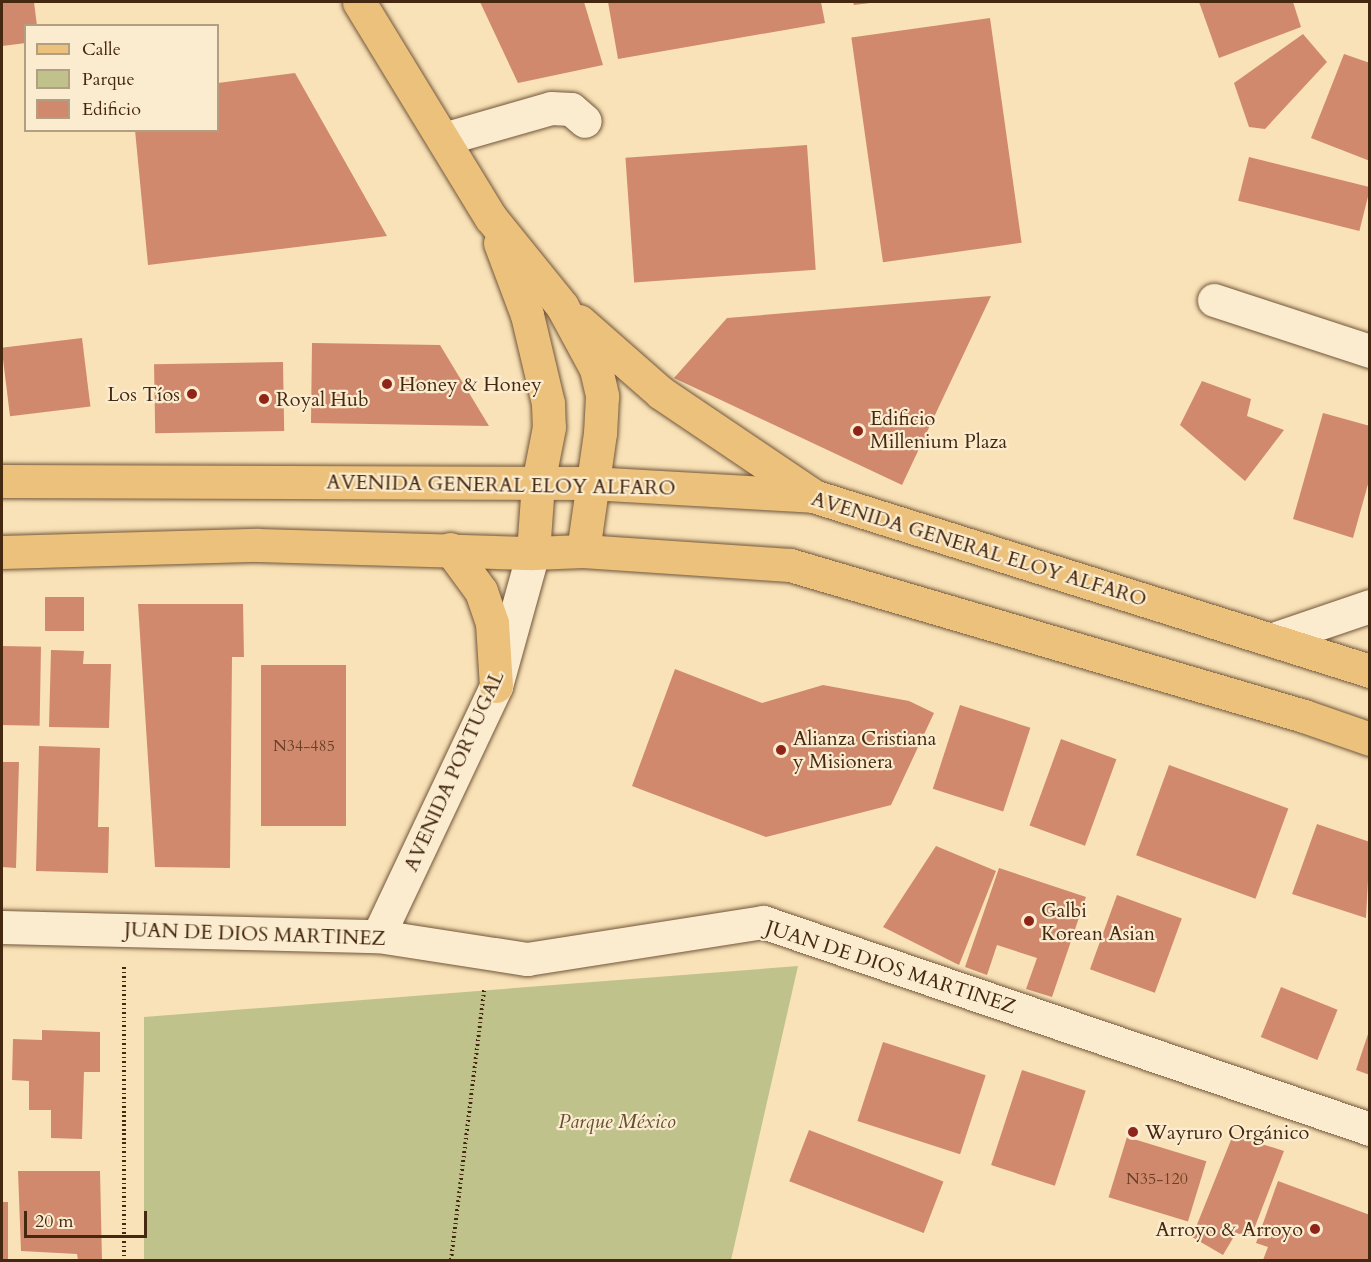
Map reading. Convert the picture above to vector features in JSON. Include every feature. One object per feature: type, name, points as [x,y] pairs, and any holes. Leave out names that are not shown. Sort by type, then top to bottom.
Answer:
[{"type":"main road","name":"AVENIDA PORTUGAL","points":[[359,2],[491,218],[562,306],[596,369],[602,396],[583,551]]},
{"type":"main road","name":"AVENIDA PORTUGAL","points":[[491,218],[527,315],[546,383],[549,427],[538,483],[532,553]]},
{"type":"main road","points":[[562,306],[661,393],[813,496]]},
{"type":"main road","name":"AVENIDA GENERAL ELOY ALFARO","points":[[2,482],[590,483],[813,496],[1370,671]]},
{"type":"main road","points":[[2,552],[258,546],[450,549],[532,553],[583,551],[790,565],[1292,712],[1370,739]]},
{"type":"main road","points":[[450,549],[481,591],[492,624],[496,686]]},
{"type":"street","points":[[443,139],[551,108],[571,109],[585,121]]},
{"type":"street","points":[[1214,300],[1370,351]]},
{"type":"street","name":"AVENIDA PORTUGAL","points":[[378,936],[496,686],[532,553]]},
{"type":"street","points":[[1273,639],[1370,606]]},
{"type":"street","name":"JUAN DE DIOS MARTINEZ","points":[[2,927],[378,936],[527,959],[763,922],[1370,1129]]},
{"type":"path","points":[[124,957],[124,1260]]},
{"type":"path","points":[[451,1260],[485,980]]},
{"type":"green space","name":"Parque México","points":[[798,966],[731,1260],[144,1260],[144,1017]]},
{"type":"building","points":[[2,2],[34,2],[37,24],[24,24],[24,43],[2,46]]},
{"type":"building","points":[[480,2],[584,2],[603,65],[518,83]]},
{"type":"building","points":[[608,2],[821,2],[825,23],[618,59]]},
{"type":"building","points":[[853,2],[870,2],[870,3],[854,5]]},
{"type":"building","points":[[1199,2],[1293,2],[1301,27],[1219,58]]},
{"type":"building","points":[[990,18],[1022,243],[883,262],[851,37]]},
{"type":"building","points":[[1303,34],[1327,62],[1265,129],[1249,127],[1234,83]]},
{"type":"building","points":[[1344,54],[1370,63],[1370,161],[1311,138]]},
{"type":"building","points":[[295,73],[387,236],[148,265],[135,132],[219,132],[219,83]]},
{"type":"building","points":[[807,145],[816,270],[634,282],[625,158]]},
{"type":"building","points":[[1249,157],[1370,187],[1359,231],[1238,201]]},
{"type":"building","name":"Edificio Millenium Plaza","points":[[991,296],[902,485],[674,378],[727,318]]},
{"type":"building","points":[[82,338],[90,406],[10,416],[2,348]]},
{"type":"building","name":"Honey & Honey","points":[[312,343],[440,345],[489,426],[311,423]]},
{"type":"building","points":[[283,362],[284,431],[155,433],[154,364]]},
{"type":"building","points":[[1202,381],[1251,399],[1247,416],[1284,430],[1245,481],[1180,425]]},
{"type":"building","points":[[1323,413],[1370,426],[1370,477],[1353,538],[1293,519]]},
{"type":"building","points":[[45,597],[84,597],[84,631],[45,631]]},
{"type":"building","points":[[138,604],[243,604],[244,657],[232,657],[230,868],[155,867]]},
{"type":"building","points":[[2,646],[41,647],[40,726],[2,725]]},
{"type":"building","points":[[51,650],[84,651],[83,664],[111,664],[109,728],[49,727]]},
{"type":"building","points":[[261,665],[346,665],[346,826],[261,826]]},
{"type":"building","name":"Alianza Cristiana y Misionera","points":[[675,669],[762,703],[823,685],[909,701],[934,713],[891,805],[766,837],[632,786]]},
{"type":"building","points":[[960,705],[1030,728],[1003,812],[933,789]]},
{"type":"building","points":[[1061,739],[1116,759],[1085,846],[1030,825]]},
{"type":"building","points":[[39,746],[100,748],[98,827],[109,827],[108,873],[36,871]]},
{"type":"building","points":[[2,762],[19,762],[16,868],[2,867]]},
{"type":"building","points":[[1169,765],[1288,808],[1256,899],[1136,855]]},
{"type":"building","points":[[1317,824],[1370,842],[1366,918],[1292,894]]},
{"type":"building","points":[[936,846],[996,871],[959,965],[883,927]]},
{"type":"building","name":"Galbi Korean Asian","points":[[999,868],[1086,897],[1052,997],[1026,989],[1037,958],[997,945],[987,975],[965,967]]},
{"type":"building","points":[[1117,895],[1182,919],[1155,993],[1090,969]]},
{"type":"building","points":[[1281,987],[1338,1010],[1317,1060],[1261,1037]]},
{"type":"building","points":[[42,1030],[100,1032],[100,1072],[84,1072],[82,1139],[51,1138],[51,1110],[29,1110],[29,1081],[12,1080],[13,1039],[42,1040]]},
{"type":"building","points":[[1370,1031],[1370,1075],[1356,1070]]},
{"type":"building","points":[[883,1042],[986,1075],[960,1154],[857,1121]]},
{"type":"building","points":[[1022,1070],[1086,1091],[1055,1186],[991,1165]]},
{"type":"building","points":[[809,1130],[943,1182],[924,1233],[789,1181]]},
{"type":"building","points":[[1233,1135],[1284,1151],[1251,1237],[1236,1233],[1223,1255],[1192,1237]]},
{"type":"building","points":[[1127,1137],[1206,1161],[1188,1222],[1109,1197]]},
{"type":"building","points":[[18,1171],[100,1171],[102,1260],[78,1260],[77,1254],[21,1251]]},
{"type":"building","name":"Arroyo & Arroyo","points":[[1278,1181],[1370,1215],[1370,1260],[1263,1260],[1268,1247],[1256,1243]]},
{"type":"building","points":[[2,1202],[8,1202],[8,1260],[2,1260]]},
{"type":"place","name":"Honey & Honey","points":[[387,384]]},
{"type":"place","name":"Los Tíos","points":[[192,394]]},
{"type":"place","name":"Royal Hub","points":[[264,399]]},
{"type":"place","name":"Edificio Millenium Plaza","points":[[858,431]]},
{"type":"place","name":"Alianza Cristiana y Misionera","points":[[781,750]]},
{"type":"place","name":"Galbi Korean Asian","points":[[1029,921]]},
{"type":"place","name":"Wayruro Orgánico","points":[[1133,1132]]},
{"type":"place","name":"Arroyo & Arroyo","points":[[1315,1229]]}]
